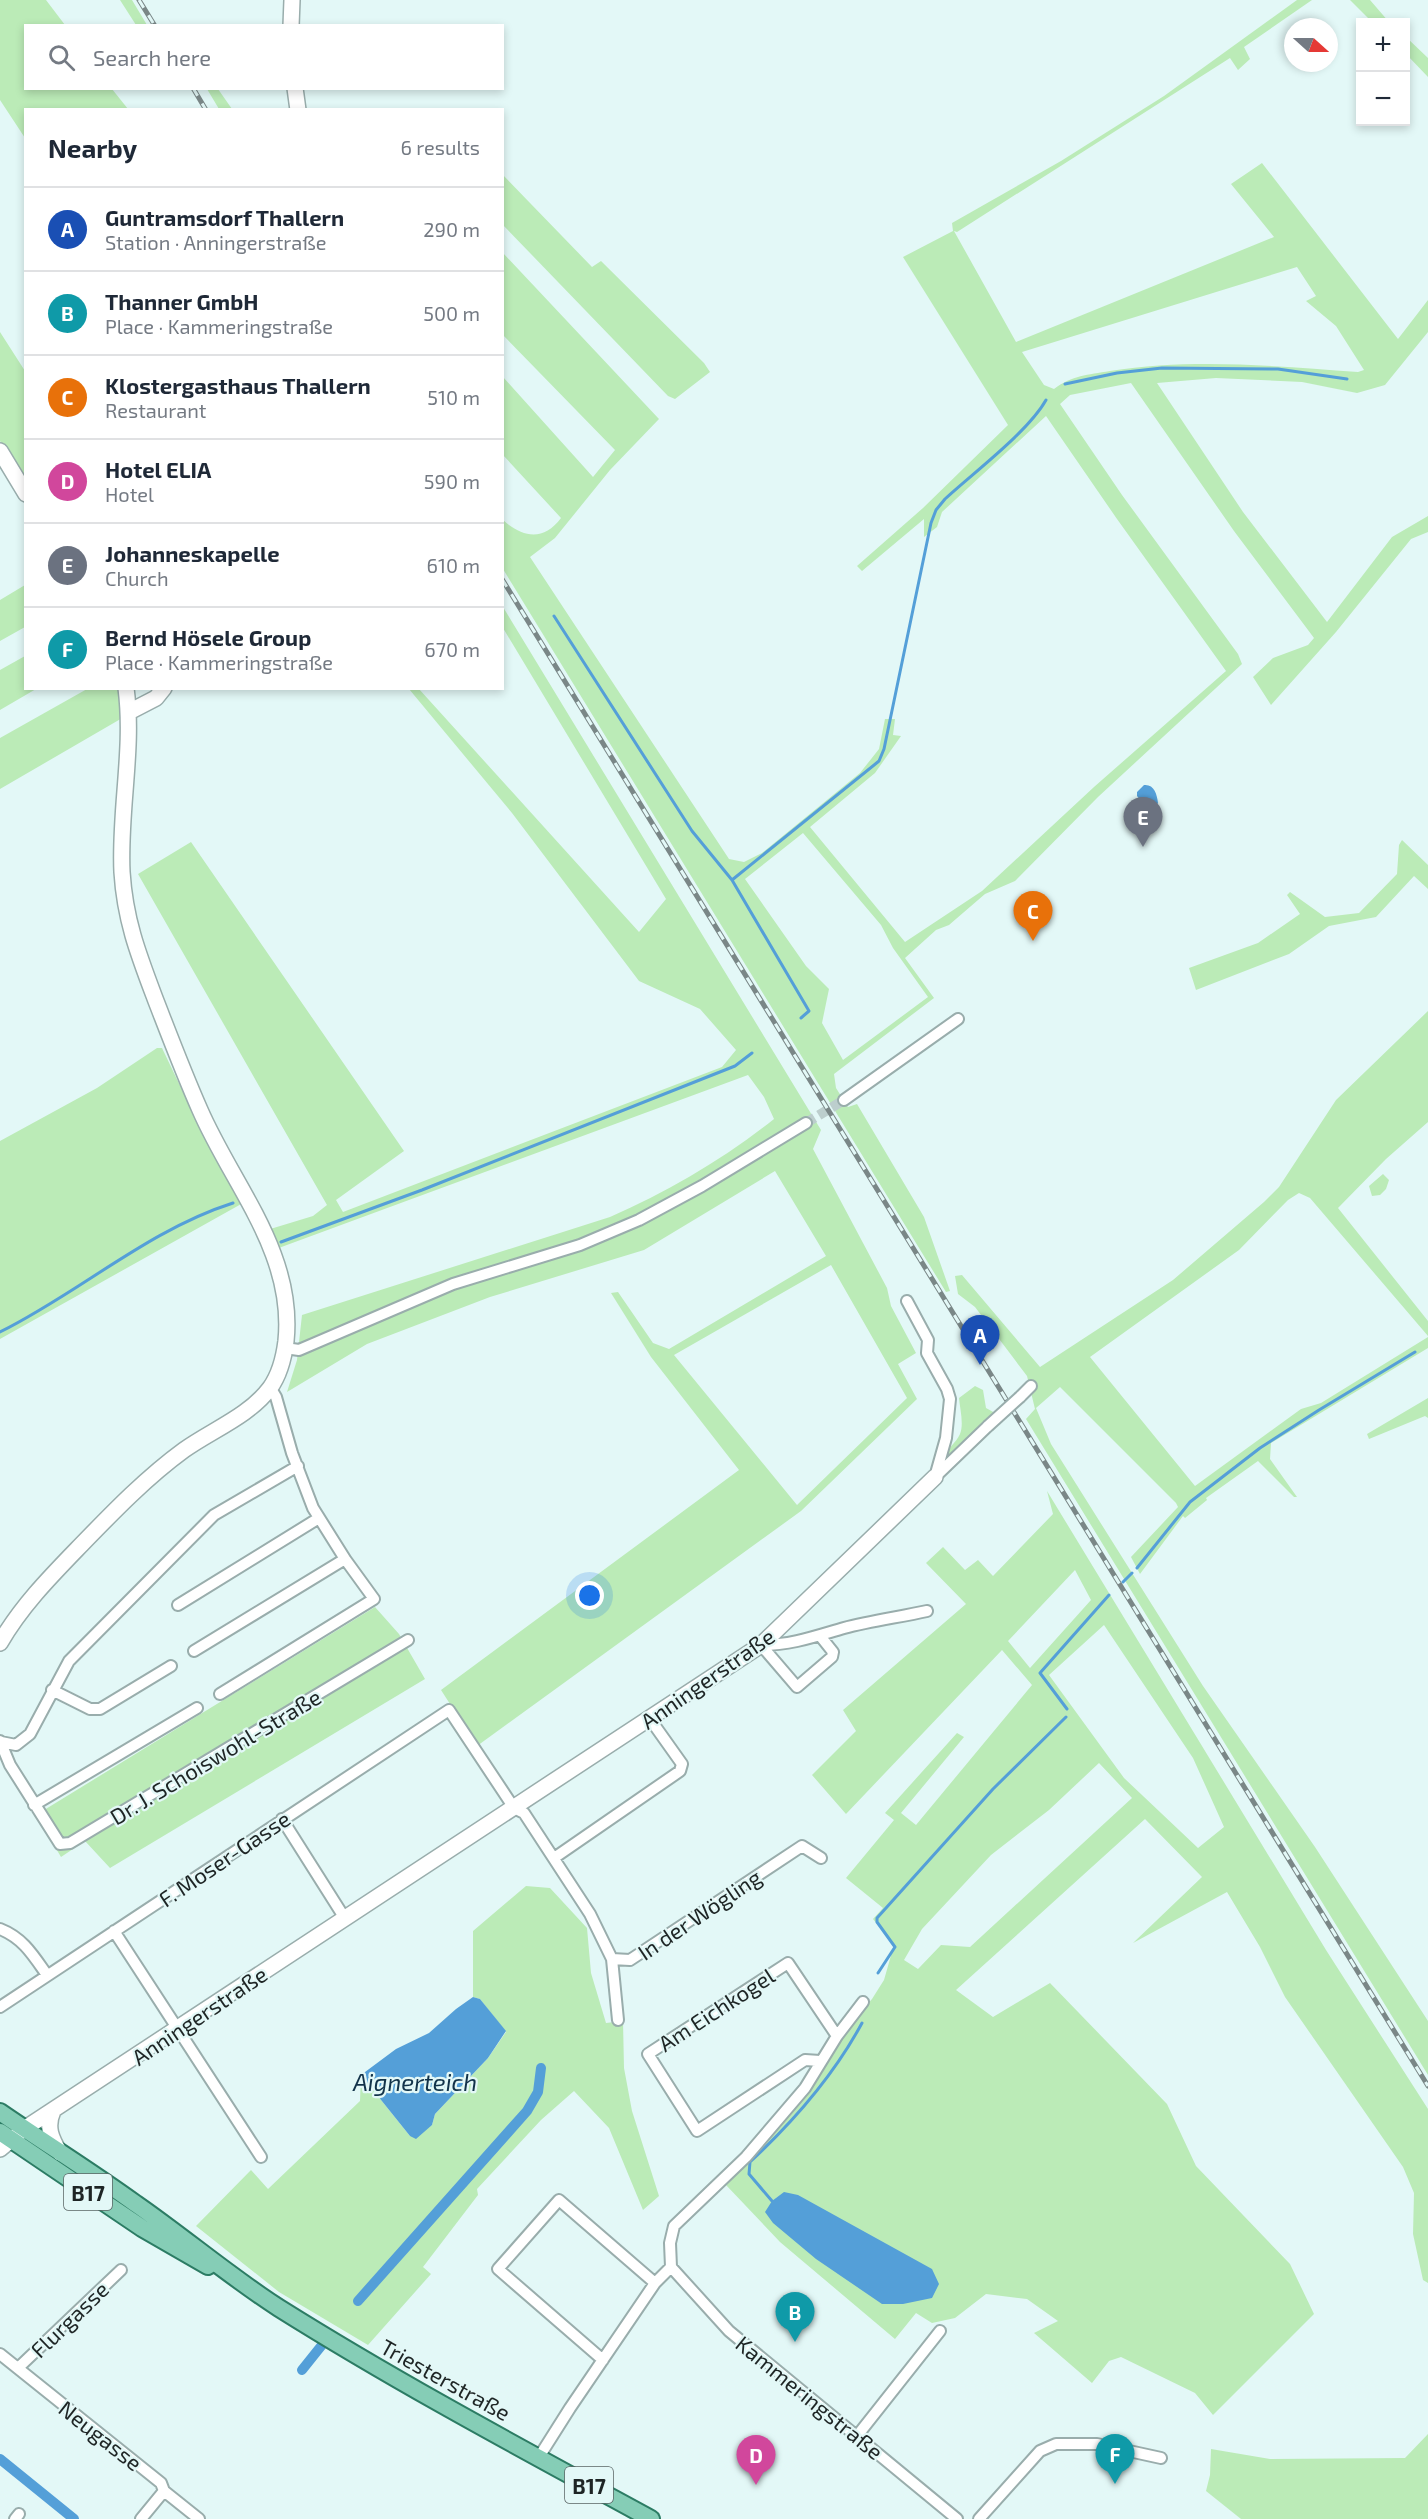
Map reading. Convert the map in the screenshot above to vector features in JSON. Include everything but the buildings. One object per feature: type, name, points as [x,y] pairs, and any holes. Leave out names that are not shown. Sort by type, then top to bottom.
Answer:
[{"type":"main road","name":"Triesterstraße","points":[[0,2112],[194,2246],[223,2271],[342,2346],[651,2519]]},
{"type":"main road","name":"Triesterstraße","points":[[3,2140],[142,2228],[200,2262],[223,2271]]},
{"type":"street","points":[[291,24],[292,0]]},
{"type":"street","points":[[295,90],[298,108]]},
{"type":"street","points":[[0,451],[24,491]]},
{"type":"street","points":[[0,1642],[34,1593],[152,1475],[185,1449],[248,1408],[270,1388],[282,1364],[285,1348],[286,1292],[276,1258],[255,1212],[201,1112],[170,1038],[126,917],[122,872],[122,826],[129,712],[126,690]]},
{"type":"street","points":[[129,712],[156,698],[163,690]]},
{"type":"street","points":[[844,1100],[958,1019]]},
{"type":"street","points":[[285,1348],[299,1350],[453,1284],[580,1245],[639,1220],[702,1186],[806,1123]]},
{"type":"street","points":[[907,1301],[928,1340],[927,1353],[950,1399],[946,1438],[935,1477]]},
{"type":"street","name":"Anningerstraße","points":[[3,2140],[53,2111],[344,1917],[762,1645],[1031,1386]]},
{"type":"street","points":[[220,1694],[374,1599],[345,1559],[313,1508],[276,1397],[270,1388]]},
{"type":"street","points":[[0,1741],[16,1745],[24,1741],[69,1661],[214,1515],[298,1466]]},
{"type":"street","points":[[178,1605],[319,1518]]},
{"type":"street","points":[[194,1651],[345,1559]]},
{"type":"street","points":[[762,1645],[784,1645],[821,1637],[845,1628],[927,1611]]},
{"type":"street","points":[[762,1645],[797,1688],[832,1657],[833,1652],[821,1637]]},
{"type":"street","name":"Dr. J. Schoiswohl-Straße","points":[[0,1741],[10,1765],[60,1844],[70,1843],[408,1640]]},
{"type":"street","points":[[52,1690],[90,1709],[100,1709],[171,1666]]},
{"type":"street","points":[[34,1805],[197,1708]]},
{"type":"street","name":"F. Moser-Gasse","points":[[0,2007],[449,1710],[514,1808]]},
{"type":"street","points":[[554,1858],[680,1771],[682,1764],[650,1719]]},
{"type":"street","name":"In der Wögling","points":[[514,1808],[524,1813],[554,1858],[590,1914],[612,1959],[630,1960],[802,1846],[821,1858]]},
{"type":"street","points":[[282,1819],[344,1917]]},
{"type":"street","points":[[0,1929],[14,1934],[26,1945],[47,1975]]},
{"type":"street","points":[[114,1931],[261,2157]]},
{"type":"street","points":[[612,1959],[618,2020]]},
{"type":"street","name":"Am Eichkogel","points":[[820,2061],[805,2060],[697,2131],[648,2054],[788,1963],[837,2036]]},
{"type":"street","points":[[539,2457],[655,2283],[671,2267],[670,2243],[674,2226],[746,2157],[805,2088],[820,2061],[863,2002]]},
{"type":"street","points":[[53,2111],[49,2129],[60,2152]]},
{"type":"street","points":[[603,2360],[498,2269],[559,2200],[655,2283]]},
{"type":"street","name":"Kammeringstraße","points":[[671,2267],[729,2331],[957,2519]]},
{"type":"street","name":"Flurgasse","points":[[18,2368],[121,2270]]},
{"type":"street","points":[[857,2436],[940,2331]]},
{"type":"street","name":"Neugasse","points":[[0,2354],[161,2483],[164,2491],[199,2519]]},
{"type":"street","points":[[979,2519],[1040,2451],[1056,2444],[1097,2444],[1161,2458]]},
{"type":"street","points":[[141,2519],[164,2491]]},
{"type":"green space","points":[[0,0],[46,0],[64,24],[24,24],[24,90],[113,90],[127,108],[24,108],[24,136],[0,100]]},
{"type":"green space","points":[[120,0],[132,0],[146,24],[135,24]]},
{"type":"green space","points":[[1297,0],[1312,0],[1244,47],[1250,59],[1238,70],[1230,58],[957,232],[954,231],[1016,342],[1274,237],[1231,184],[1262,163],[1398,339],[1428,300],[1428,332],[1385,385],[1357,393],[1302,382],[1216,378],[1157,383],[1243,512],[1327,622],[1392,537],[1428,516],[1428,532],[1411,539],[1336,632],[1271,705],[1253,677],[1273,658],[1308,645],[1314,638],[1234,531],[1131,383],[1070,395],[1060,404],[1122,495],[1238,654],[1242,664],[1098,797],[1015,881],[985,894],[949,925],[936,930],[905,958],[934,998],[834,1074],[836,1088],[848,1107],[857,1104],[924,1217],[950,1291],[946,1292],[504,571],[504,521],[518,531],[533,534],[548,531],[561,518],[504,456],[504,378],[593,477],[615,450],[504,336],[504,254],[659,419],[610,470],[555,538],[530,557],[729,859],[744,862],[762,853],[860,773],[879,749],[885,719],[895,719],[893,735],[901,736],[875,773],[810,827],[905,942],[982,891],[1094,787],[1226,671],[1046,416],[942,512],[937,527],[924,537],[924,519],[862,571],[857,566],[923,508],[1008,425],[903,257],[953,231],[952,223],[1061,161],[1164,96]],"holes":[[[1297,267],[1316,296],[1306,301],[1336,326],[1364,370],[1358,372],[1234,364],[1172,365],[1087,375],[1074,378],[1054,389],[1044,385],[1022,352]],[[803,833],[881,925],[893,948],[928,997],[843,1060],[822,1023],[829,989],[806,966],[745,879]]]},
{"type":"green space","points":[[1350,0],[1370,0],[1386,18],[1368,18]]},
{"type":"green space","points":[[1410,41],[1428,58],[1428,77],[1410,58]]},
{"type":"green space","points":[[208,90],[219,90],[231,108],[218,108]]},
{"type":"green space","points":[[504,176],[592,267],[601,261],[704,363],[710,372],[675,399],[668,396],[504,226]]},
{"type":"green space","points":[[0,332],[24,369],[24,483],[0,441]]},
{"type":"green space","points":[[24,586],[24,628],[0,641],[0,600]]},
{"type":"green space","points":[[504,609],[821,1130],[813,1149],[887,1288],[891,1306],[916,1353],[898,1364],[917,1399],[801,1511],[477,1746],[441,1690],[739,1470],[651,1357],[611,1293],[618,1292],[653,1343],[669,1349],[826,1256],[775,1171],[644,1250],[490,1297],[367,1344],[287,1392],[297,1360],[302,1315],[610,1217],[653,1197],[695,1173],[774,1119],[764,1097],[748,1075],[276,1249],[267,1230],[313,1216],[327,1205],[138,874],[191,842],[404,1151],[336,1200],[343,1212],[722,1067],[736,1050],[700,1009],[639,981],[512,813],[410,690],[420,690],[639,932],[666,899],[504,630]],"holes":[[[831,1265],[907,1398],[797,1505],[674,1355]]]},
{"type":"green space","points":[[24,657],[24,690],[34,690],[0,710],[0,670]]},
{"type":"green space","points":[[85,690],[119,690],[124,717],[0,789],[0,738]]},
{"type":"green space","points":[[1402,840],[1428,865],[1428,889],[1414,876],[1376,917],[1329,926],[1289,954],[1196,990],[1189,968],[1258,943],[1300,914],[1287,895],[1290,892],[1325,917],[1359,913],[1397,874],[1399,845]]},
{"type":"green space","points":[[1428,1011],[1428,1122],[1386,1159],[1338,1208],[1428,1321],[1428,1336],[1310,1198],[1299,1193],[1288,1200],[1239,1250],[1090,1357],[1195,1486],[1301,1409],[1321,1403],[1428,1337],[1428,1348],[1271,1443],[1270,1459],[1297,1497],[1294,1497],[1258,1461],[1206,1498],[1207,1500],[1185,1518],[1183,1516],[1140,1574],[1131,1557],[1178,1507],[1176,1503],[1060,1387],[1036,1408],[1051,1444],[1203,1686],[1315,1847],[1428,2021],[1428,2075],[1026,1419],[1035,1409],[1027,1376],[975,1307],[958,1294],[955,1276],[962,1275],[1040,1367],[1173,1280],[1264,1202],[1279,1187],[1336,1100]]},
{"type":"green space","points":[[157,1048],[162,1048],[195,1117],[243,1203],[0,1339],[0,1141],[97,1088]]},
{"type":"green space","points":[[1383,1174],[1389,1180],[1386,1189],[1380,1195],[1372,1196],[1369,1186]]},
{"type":"green space","points":[[975,1386],[983,1390],[986,1408],[995,1413],[944,1459],[961,1430],[959,1398]]},
{"type":"green space","points":[[1428,1398],[1428,1418],[1425,1416],[1369,1439],[1367,1434]]},
{"type":"green space","points":[[1047,1491],[1326,1950],[1428,2109],[1428,2283],[1423,2280],[1413,2234],[1414,2193],[1403,2167],[1285,1997],[1260,1947],[1227,1892],[1133,1943],[1202,1877],[1145,1819],[956,1990],[993,2017],[1050,1983],[1167,2104],[1196,2166],[1290,2264],[1314,2314],[1213,2415],[1195,2393],[1121,2357],[1109,2361],[1092,2383],[1034,2333],[1058,2321],[1027,2299],[986,2294],[955,2318],[932,2323],[916,2313],[895,2339],[780,2242],[726,2185],[814,2083],[854,2019],[872,1999],[884,1980],[894,1945],[873,1919],[883,1908],[846,1878],[894,1820],[885,1813],[957,1733],[964,1737],[901,1813],[916,1825],[1032,1685],[1002,1650],[846,1814],[812,1775],[856,1731],[843,1710],[966,1604],[926,1563],[943,1547],[965,1570],[978,1560],[993,1576],[1053,1514]],"holes":[[[1075,1570],[1091,1600],[1030,1668],[1008,1641]],[[1104,1625],[1193,1758],[1224,1827],[1198,1848],[1124,1778],[1049,1675]],[[1099,1763],[1132,1798],[970,1947],[941,1945],[918,1969],[904,1960],[922,1929],[991,1855],[1049,1810]]]},
{"type":"green space","points":[[375,1607],[399,1634],[425,1679],[110,1868],[85,1841],[61,1857],[36,1815]]},
{"type":"green space","points":[[526,1886],[550,1888],[587,1928],[591,1973],[606,2023],[623,2021],[624,2068],[632,2111],[659,2196],[643,2210],[609,2128],[574,2091],[541,2120],[477,2189],[478,2195],[423,2267],[431,2274],[368,2345],[279,2292],[196,2226],[251,2170],[268,2189],[360,2101],[361,2075],[410,2136],[432,2125],[435,2114],[488,2058],[506,2032],[480,1999],[473,1997],[473,1931]]},
{"type":"green space","points":[[1428,2434],[1428,2519],[1241,2519],[1206,2491],[1210,2475],[1211,2449],[1270,2459],[1405,2458]]},
{"type":"water","points":[[1144,785],[1153,788],[1156,793],[1158,803],[1154,809],[1148,809],[1137,796],[1137,792]]},
{"type":"water","name":"Aignerteich","points":[[473,1997],[480,1999],[506,2031],[488,2058],[435,2114],[432,2125],[416,2139],[410,2136],[361,2075],[396,2049],[429,2033]]},
{"type":"water","points":[[784,2192],[798,2195],[932,2269],[939,2284],[932,2298],[903,2304],[882,2304],[816,2259],[773,2223],[765,2212],[772,2201]]},
{"type":"waterway","points":[[1065,384],[1117,373],[1162,368],[1278,369],[1347,379]]},
{"type":"waterway","points":[[732,880],[879,761],[884,749],[931,523],[936,510],[945,499],[1014,439],[1046,400]]},
{"type":"waterway","points":[[554,616],[692,831],[732,880],[809,1011],[801,1018]]},
{"type":"waterway","points":[[281,1242],[422,1190],[735,1066],[752,1053]]},
{"type":"waterway","points":[[0,1332],[58,1299],[143,1245],[172,1229],[233,1203]]},
{"type":"waterway","points":[[1137,1568],[1190,1502],[1260,1448],[1415,1352]]},
{"type":"waterway","points":[[1123,1582],[1132,1573]]},
{"type":"waterway","points":[[1067,1709],[1040,1673],[1109,1595]]},
{"type":"waterway","points":[[878,1973],[895,1947],[877,1922],[877,1918],[993,1789],[1066,1717]]},
{"type":"waterway","points":[[772,2201],[749,2174],[750,2162],[812,2097],[839,2061],[862,2023]]},
{"type":"waterway","points":[[358,2301],[527,2111],[538,2092],[541,2068]]},
{"type":"waterway","points":[[302,2370],[322,2345]]},
{"type":"waterway","points":[[0,2459],[74,2519]]},
{"type":"tunnel","points":[[806,1123],[844,1100]]},
{"type":"railway","points":[[139,0],[154,24]]},
{"type":"railway","points":[[194,90],[205,108]]},
{"type":"railway","points":[[504,582],[1428,2086]]},
{"type":"place","name":"Johanneskapelle","points":[[1143,847]]},
{"type":"place","name":"Klostergasthaus Thallern","points":[[1033,941]]},
{"type":"place","name":"Guntramsdorf Thallern","points":[[980,1365]]},
{"type":"place","name":"Thanner GmbH","points":[[795,2342]]},
{"type":"place","name":"Bernd Hösele Group","points":[[1115,2484]]},
{"type":"place","name":"Hotel ELIA","points":[[756,2485]]}]
